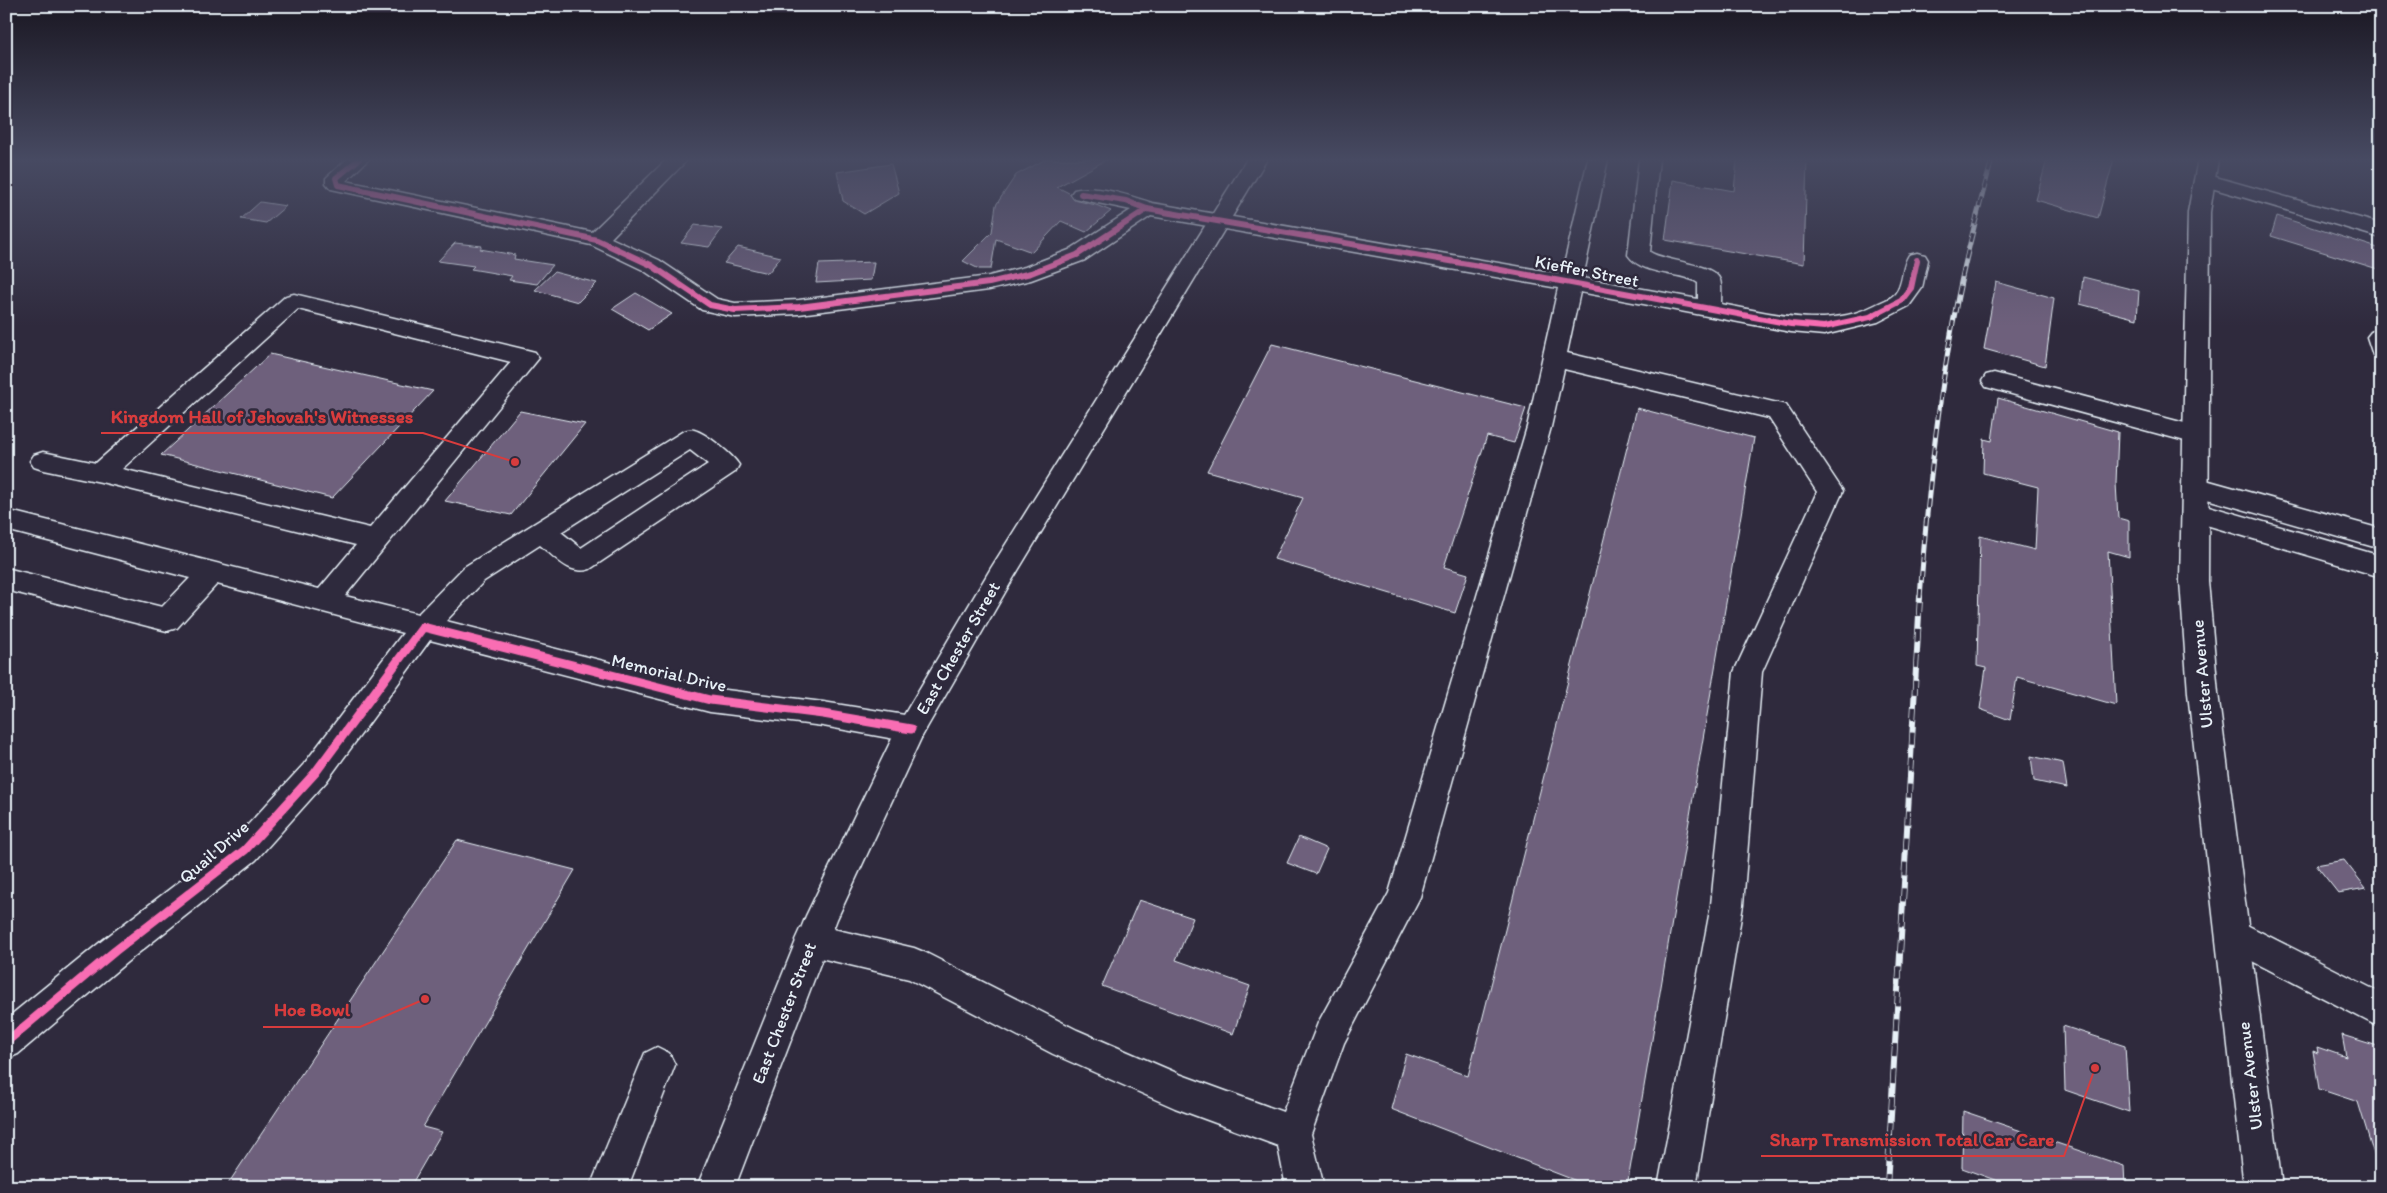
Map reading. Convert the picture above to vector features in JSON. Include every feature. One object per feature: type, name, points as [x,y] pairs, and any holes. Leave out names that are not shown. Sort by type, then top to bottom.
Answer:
[{"type":"street","points":[[478,215],[597,240],[651,265],[710,305],[735,310],[799,307],[989,283],[1031,273],[1077,255],[1138,215]]},
{"type":"street","points":[[597,240],[622,215]]},
{"type":"street","name":"Kieffer Street","points":[[1184,215],[1569,282],[1791,324],[1824,327],[1837,326],[1870,317],[1900,301],[1911,288],[1916,260]]},
{"type":"street","name":"East Chester Street","points":[[716,1187],[812,940],[868,817],[911,729],[1001,575],[1222,215]]},
{"type":"street","points":[[1305,1187],[1293,1134],[1330,1035],[1404,897],[1539,427],[1585,215]]},
{"type":"street","points":[[1643,215],[1639,255],[1648,262],[1700,273],[1705,276],[1709,280],[1710,309]]},
{"type":"street","name":"Ulster Avenue","points":[[2198,215],[2194,581],[2203,693],[2234,934],[2263,1187]]},
{"type":"street","points":[[2325,215],[2381,231]]},
{"type":"street","points":[[100,473],[294,302],[527,358],[324,602]]},
{"type":"street","points":[[2381,338],[2379,337],[2381,348]]},
{"type":"street","points":[[1553,358],[1777,411],[1830,491],[1748,672],[1727,905],[1677,1187]]},
{"type":"street","points":[[1994,381],[2196,435]]},
{"type":"street","name":"Quail Drive","points":[[6,1042],[115,951],[245,850],[315,773],[423,627],[474,574],[691,438],[726,465],[580,562],[542,532]]},
{"type":"street","points":[[43,460],[376,540]]},
{"type":"street","points":[[2195,499],[2381,539]]},
{"type":"street","points":[[2195,499],[2381,567]]},
{"type":"street","name":"Memorial Drive","points":[[6,520],[710,700],[823,714],[911,729]]},
{"type":"street","points":[[6,579],[167,620],[211,573]]},
{"type":"street","points":[[2234,934],[2381,1012]]},
{"type":"street","points":[[812,940],[914,964],[1065,1042],[1175,1090],[1293,1134]]},
{"type":"street","points":[[609,1187],[658,1065]]},
{"type":"building","points":[[246,215],[276,215],[266,223],[241,219]]},
{"type":"building","points":[[995,215],[1107,215],[1086,232],[1061,221],[1032,252],[996,239],[991,269],[979,269],[963,261],[992,232]]},
{"type":"building","points":[[1668,215],[1805,215],[1804,264],[1665,240]]},
{"type":"building","points":[[2087,215],[2099,215],[2098,218]]},
{"type":"building","points":[[2277,216],[2381,249],[2381,270],[2271,236]]},
{"type":"building","points":[[695,225],[722,229],[709,247],[681,243]]},
{"type":"building","points":[[455,243],[482,246],[480,249],[515,255],[514,259],[553,265],[537,284],[509,280],[512,276],[471,269],[474,266],[438,261]]},
{"type":"building","points":[[738,247],[781,257],[768,273],[724,263]]},
{"type":"building","points":[[874,262],[871,280],[816,283],[819,264]]},
{"type":"building","points":[[554,272],[597,283],[578,302],[535,290]]},
{"type":"building","points":[[2083,277],[2139,291],[2137,319],[2080,304]]},
{"type":"building","points":[[1996,282],[2054,298],[2045,366],[1984,349]]},
{"type":"building","points":[[636,293],[672,314],[648,330],[612,309]]},
{"type":"building","points":[[1272,344],[1526,408],[1514,443],[1487,436],[1444,567],[1468,574],[1455,613],[1274,559],[1303,498],[1207,471]]},
{"type":"building","points":[[270,354],[433,391],[332,498],[161,455]]},
{"type":"building","points":[[1998,398],[2118,432],[2116,483],[2118,518],[2129,521],[2129,557],[2108,551],[2116,705],[2017,677],[2010,720],[1980,709],[1986,668],[1977,666],[1980,536],[2035,550],[2038,487],[1983,473],[1984,439],[1992,441]]},
{"type":"building","points":[[1637,408],[1754,438],[1627,1187],[1592,1187],[1391,1109],[1406,1054],[1468,1076]]},
{"type":"building","points":[[520,411],[585,424],[511,515],[445,501]]},
{"type":"building","points":[[2031,756],[2063,763],[2067,788],[2034,781]]},
{"type":"building","points":[[1299,837],[1327,849],[1316,874],[1287,863]]},
{"type":"building","points":[[457,840],[575,870],[423,1127],[442,1132],[410,1187],[226,1187]]},
{"type":"building","points":[[2344,860],[2366,888],[2338,893],[2316,865]]},
{"type":"building","points":[[1139,900],[1193,918],[1176,960],[1250,986],[1233,1034],[1102,986]]},
{"type":"building","points":[[2063,1026],[2125,1046],[2129,1112],[2065,1090]]},
{"type":"building","points":[[2342,1035],[2381,1047],[2381,1161],[2376,1161],[2358,1102],[2319,1089],[2313,1051],[2318,1053],[2317,1047],[2346,1057]]},
{"type":"building","points":[[1963,1111],[2124,1166],[2125,1187],[2014,1187],[1962,1168]]},
{"type":"railway","points":[[1920,598],[1933,452],[1943,379],[1964,270],[1978,215]]},
{"type":"railway","points":[[1887,1187],[1920,597]]},
{"type":"cycle path","points":[[478,215],[597,240],[651,265],[710,305],[735,310],[799,307],[989,283],[1031,273],[1077,255],[1138,215]]},
{"type":"cycle path","points":[[1180,215],[1485,267],[1791,324],[1824,327],[1870,317],[1901,301],[1911,288],[1917,260]]},
{"type":"cycle path","points":[[6,1042],[115,951],[245,850],[315,773],[423,627],[710,700],[823,714],[911,729]]},
{"type":"place","name":"Kingdom Hall of Jehovah's Witnesses","points":[[515,462]]},
{"type":"place","name":"Hoe Bowl","points":[[425,999]]},
{"type":"place","name":"Sharp Transmission Total Car Care","points":[[2095,1068]]}]
